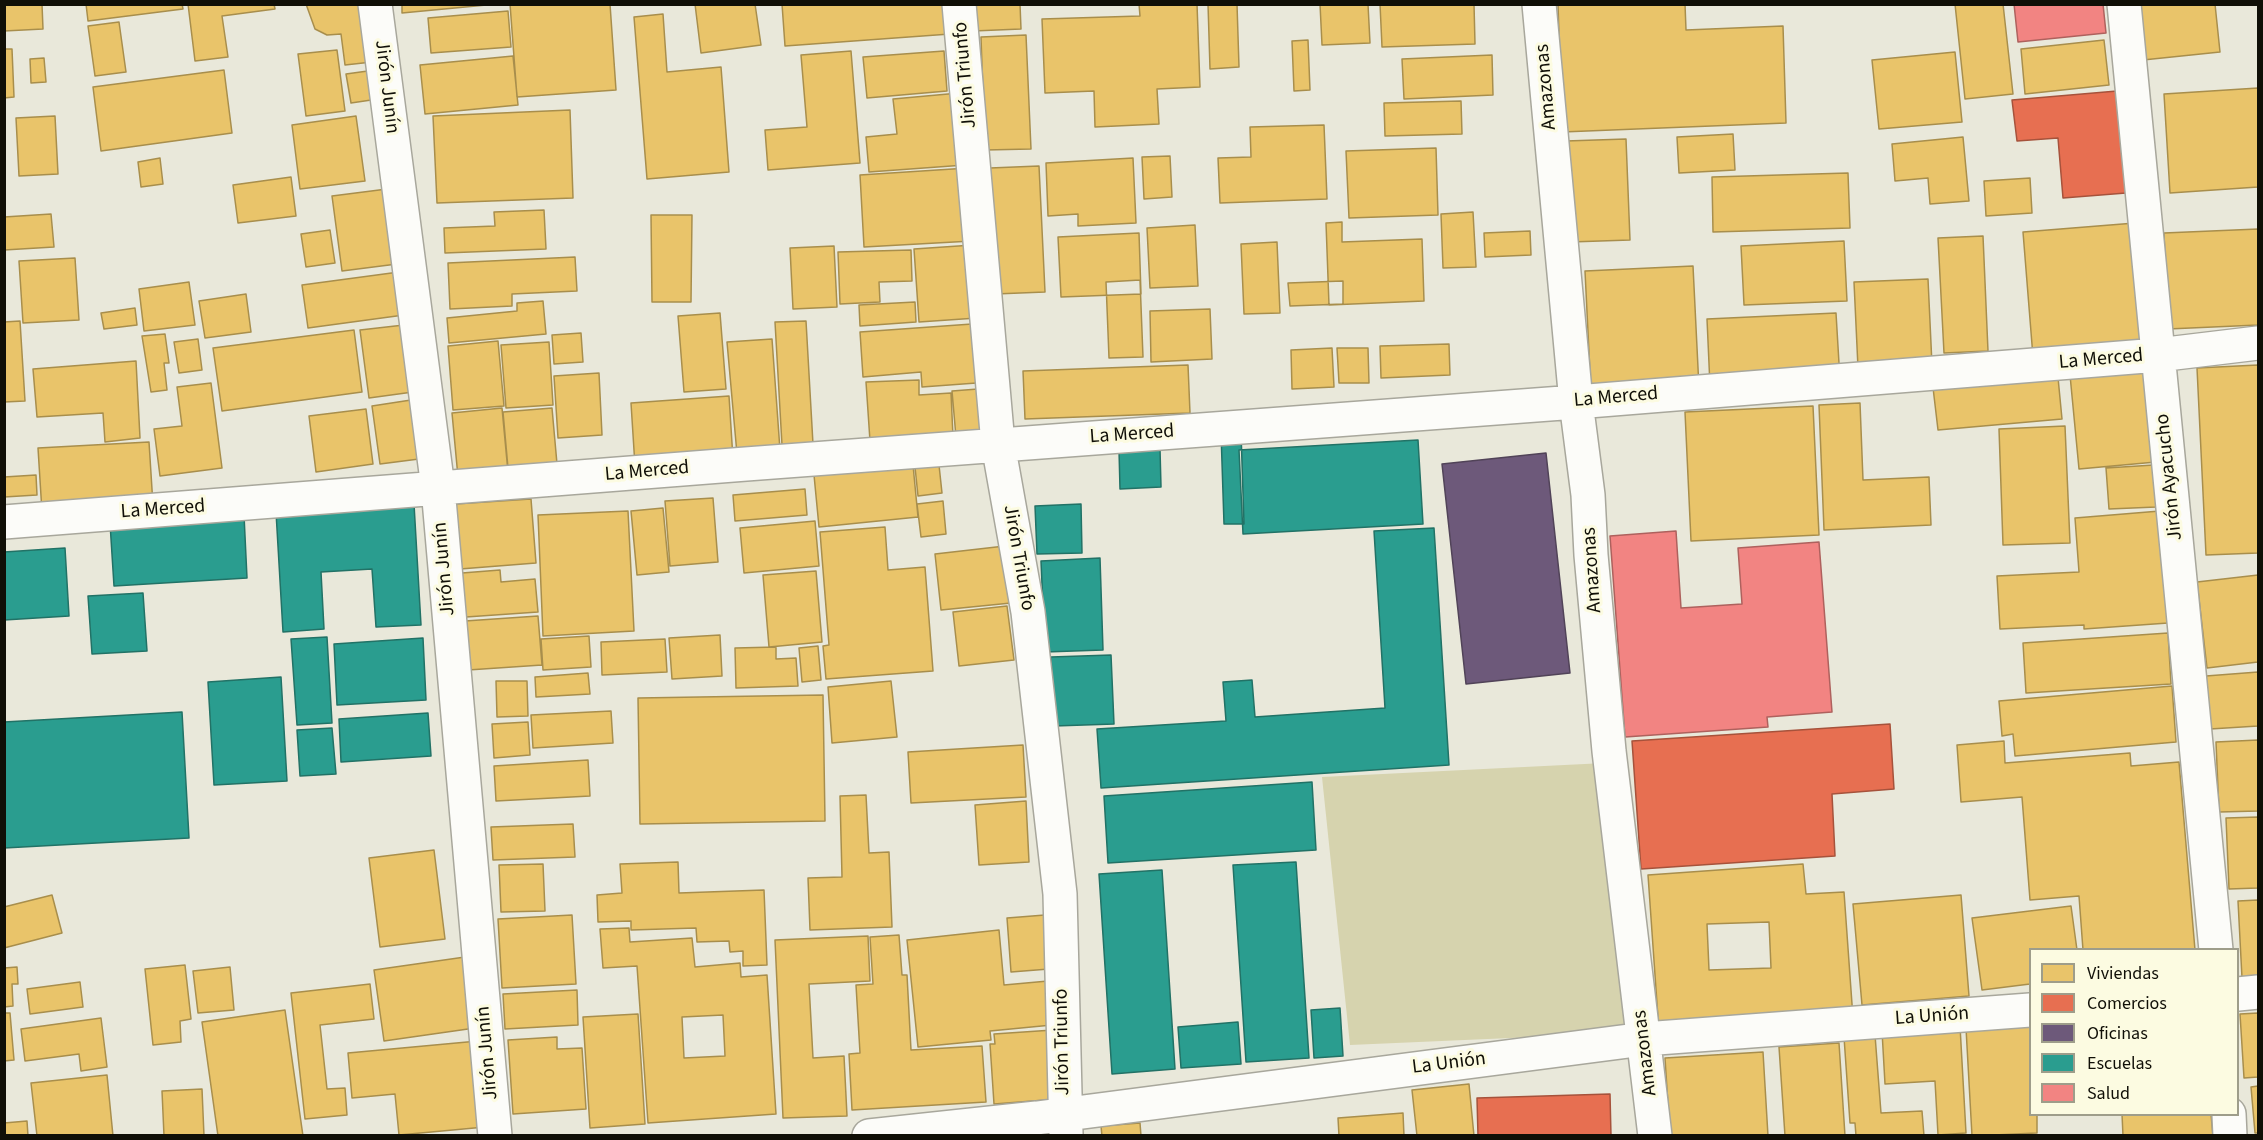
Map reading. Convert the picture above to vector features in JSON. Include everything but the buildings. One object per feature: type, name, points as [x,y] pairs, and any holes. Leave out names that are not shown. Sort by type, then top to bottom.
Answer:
[{"type":"street","name":"Jirón Junín","points":[[375,4],[438,488],[495,1136]]},
{"type":"street","name":"Jirón Triunfo","points":[[959,4],[998,444],[1028,612],[1060,894],[1065,1124]]},
{"type":"street","name":"Amazonas","points":[[1539,4],[1576,402],[1588,495],[1591,555],[1609,751],[1655,1136]]},
{"type":"street","name":"Jirón Ayacucho","points":[[2124,4],[2216,948]]},
{"type":"street","name":"La Merced","points":[[4,522],[998,444],[1576,402],[2157,355],[2259,343]]},
{"type":"street","points":[[2239,994],[2259,993]]},
{"type":"street","name":"La Unión","points":[[868,1136],[1065,1124],[1644,1039],[2029,1010]]},
{"type":"street","points":[[2229,1116],[2230,1136]]},
{"type":"shaded area","points":[[1605,763],[1625,1033],[1350,1045],[1322,777]]}]
